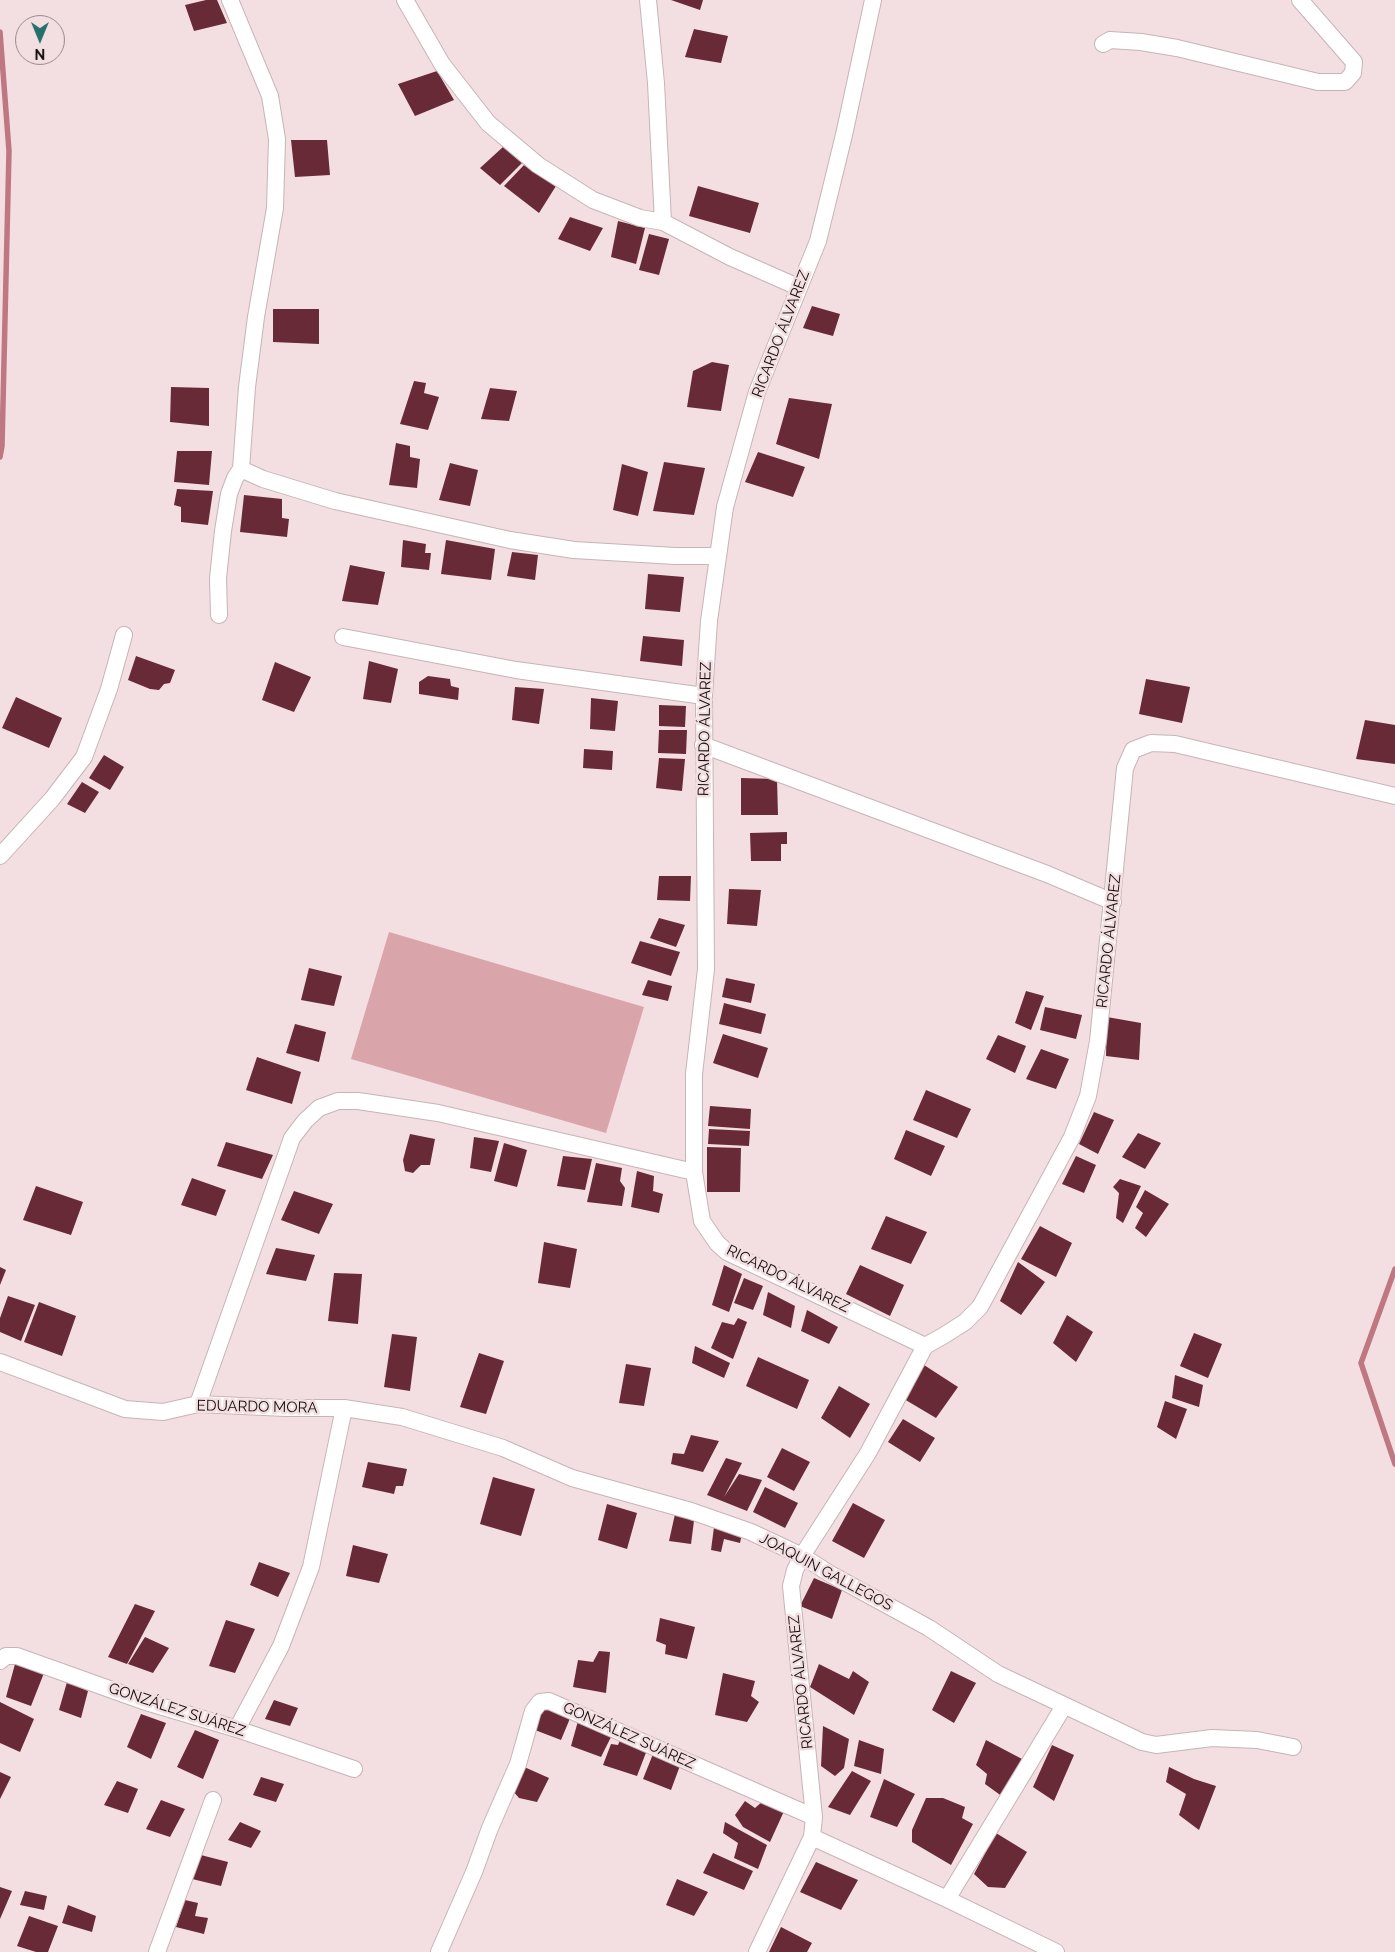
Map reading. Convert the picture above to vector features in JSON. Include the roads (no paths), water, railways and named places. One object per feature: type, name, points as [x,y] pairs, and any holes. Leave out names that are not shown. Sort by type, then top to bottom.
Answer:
[{"type":"street","points":[[219,615],[218,578],[223,531],[229,494],[235,478],[241,469],[247,387],[256,317],[275,208],[277,139],[270,96],[230,0]]},
{"type":"street","points":[[405,0],[442,64],[488,123],[538,165],[592,200],[640,218],[663,222],[730,257],[798,287]]},
{"type":"street","points":[[648,0],[656,83],[663,222]]},
{"type":"street","name":"RICARDO ÁLVAREZ","points":[[873,0],[844,136],[818,241],[757,392],[725,507],[709,621],[704,696],[706,969],[694,1074],[694,1172],[702,1221],[717,1243],[727,1252],[925,1346]]},
{"type":"street","points":[[1103,44],[1110,40],[1142,42],[1177,48],[1318,82],[1345,82],[1354,73],[1354,62],[1300,0]]},
{"type":"street","points":[[241,469],[263,479],[335,501],[510,540],[574,550],[674,556],[718,556]]},
{"type":"street","points":[[0,856],[52,799],[84,757],[109,689],[124,635]]},
{"type":"street","points":[[343,637],[516,670],[704,696]]},
{"type":"street","name":"RICARDO ÁLVAREZ","points":[[757,1952],[812,1838],[814,1817],[791,1586],[795,1570],[868,1453],[925,1346],[965,1322],[980,1308],[1072,1137],[1088,1096],[1098,1041],[1126,768],[1133,750],[1151,742],[1175,744],[1395,796]]},
{"type":"street","points":[[703,745],[1047,874],[1113,902]]},
{"type":"street","points":[[198,1404],[292,1138],[305,1121],[319,1108],[338,1101],[358,1101],[438,1114],[694,1172]]},
{"type":"street","name":"EDUARDO MORA","points":[[0,1362],[125,1409],[163,1412],[198,1404],[286,1408],[344,1408]]},
{"type":"street","points":[[237,1729],[281,1646],[311,1567],[344,1408]]},
{"type":"street","name":"JOAQUIN GALLEGOS","points":[[344,1408],[402,1417],[503,1448],[572,1478],[691,1510],[734,1526],[802,1556],[929,1628],[998,1674],[1142,1742],[1156,1745],[1212,1738],[1257,1740],[1292,1747]]},
{"type":"street","name":"GONZÁLEZ SUÁREZ","points":[[0,1661],[6,1656],[17,1656],[142,1701],[237,1729],[354,1770]]},
{"type":"street","name":"GONZÁLEZ SUÁREZ","points":[[439,1952],[518,1764],[534,1711],[540,1702],[549,1701],[814,1817]]},
{"type":"street","points":[[947,1899],[1064,1706]]},
{"type":"street","points":[[157,1952],[214,1800]]},
{"type":"street","points":[[812,1838],[947,1899],[1056,1952]]},
{"type":"waterway","points":[[0,32],[9,151],[2,446],[0,457]]},
{"type":"waterway","points":[[1395,1269],[1361,1363],[1395,1464]]}]
